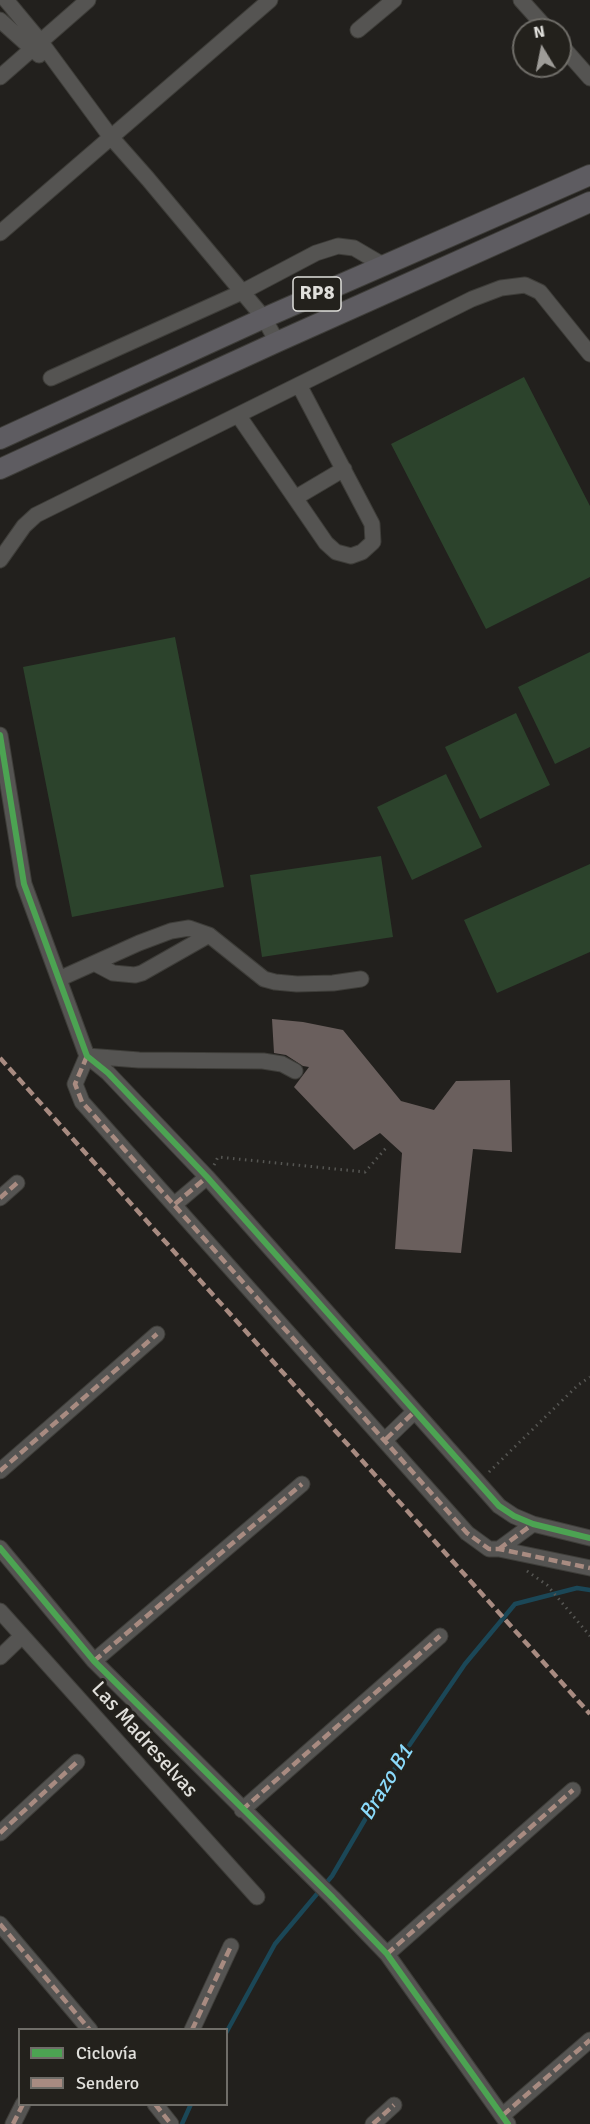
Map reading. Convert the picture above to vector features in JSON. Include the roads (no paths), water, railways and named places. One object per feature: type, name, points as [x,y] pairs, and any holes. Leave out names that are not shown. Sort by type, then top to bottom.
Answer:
[{"type":"main road","name":"RP8","points":[[0,439],[264,318],[590,175]]},
{"type":"main road","name":"RP8","points":[[0,469],[590,202]]},
{"type":"street","points":[[6,0],[36,45],[264,318],[277,342]]},
{"type":"street","points":[[0,77],[88,0]]},
{"type":"street","points":[[0,233],[270,0]]},
{"type":"street","points":[[358,30],[394,0]]},
{"type":"street","points":[[521,0],[537,18]]},
{"type":"street","points":[[0,20],[36,45]]},
{"type":"street","points":[[572,56],[589,74]]},
{"type":"street","points":[[51,378],[242,292],[316,253],[338,246],[354,248],[383,265]]},
{"type":"street","points":[[0,560],[24,526],[36,515],[472,299],[501,288],[525,285],[540,292],[590,354]]},
{"type":"street","points":[[238,415],[326,543],[336,552],[351,556],[362,552],[373,542],[374,531],[299,385]]},
{"type":"street","points":[[295,498],[344,469]]},
{"type":"street","points":[[0,735],[21,872],[87,1056],[108,1073],[207,1177],[477,1484],[499,1506],[514,1516],[533,1524],[589,1537]]},
{"type":"street","points":[[59,979],[139,943],[179,928],[209,934],[264,979],[275,982],[333,983],[361,979]]},
{"type":"street","points":[[96,964],[113,973],[135,975],[209,934]]},
{"type":"street","points":[[87,1056],[139,1060],[264,1061],[282,1064],[295,1071]]},
{"type":"street","points":[[87,1056],[75,1084],[82,1102],[386,1439],[467,1533],[489,1549],[500,1549],[590,1568]]},
{"type":"street","points":[[175,1204],[207,1177]]},
{"type":"street","points":[[0,1198],[17,1183]]},
{"type":"street","points":[[0,1471],[157,1334]]},
{"type":"street","points":[[386,1439],[414,1412]]},
{"type":"street","points":[[94,1661],[302,1484]]},
{"type":"street","points":[[500,1549],[533,1524]]},
{"type":"street","points":[[0,1548],[94,1661],[387,1954],[505,2120],[590,2040]]},
{"type":"street","name":"Las Madreselvas","points":[[0,1611],[257,1897]]},
{"type":"street","points":[[0,1657],[22,1636]]},
{"type":"street","points":[[242,1810],[440,1636]]},
{"type":"street","points":[[0,1833],[77,1762]]},
{"type":"street","points":[[387,1954],[573,1790]]},
{"type":"street","points":[[0,1924],[88,2028]]},
{"type":"street","points":[[193,2028],[231,1946]]},
{"type":"street","points":[[373,2124],[394,2105]]},
{"type":"street","points":[[13,2124],[22,2106]]},
{"type":"street","points":[[157,2106],[170,2123]]},
{"type":"waterway","name":"Brazo B1","points":[[228,2029],[275,1944],[332,1876],[404,1753],[465,1664],[515,1604],[577,1588],[590,1590]]},
{"type":"waterway","name":"Brazo B1","points":[[182,2124],[190,2106]]}]
